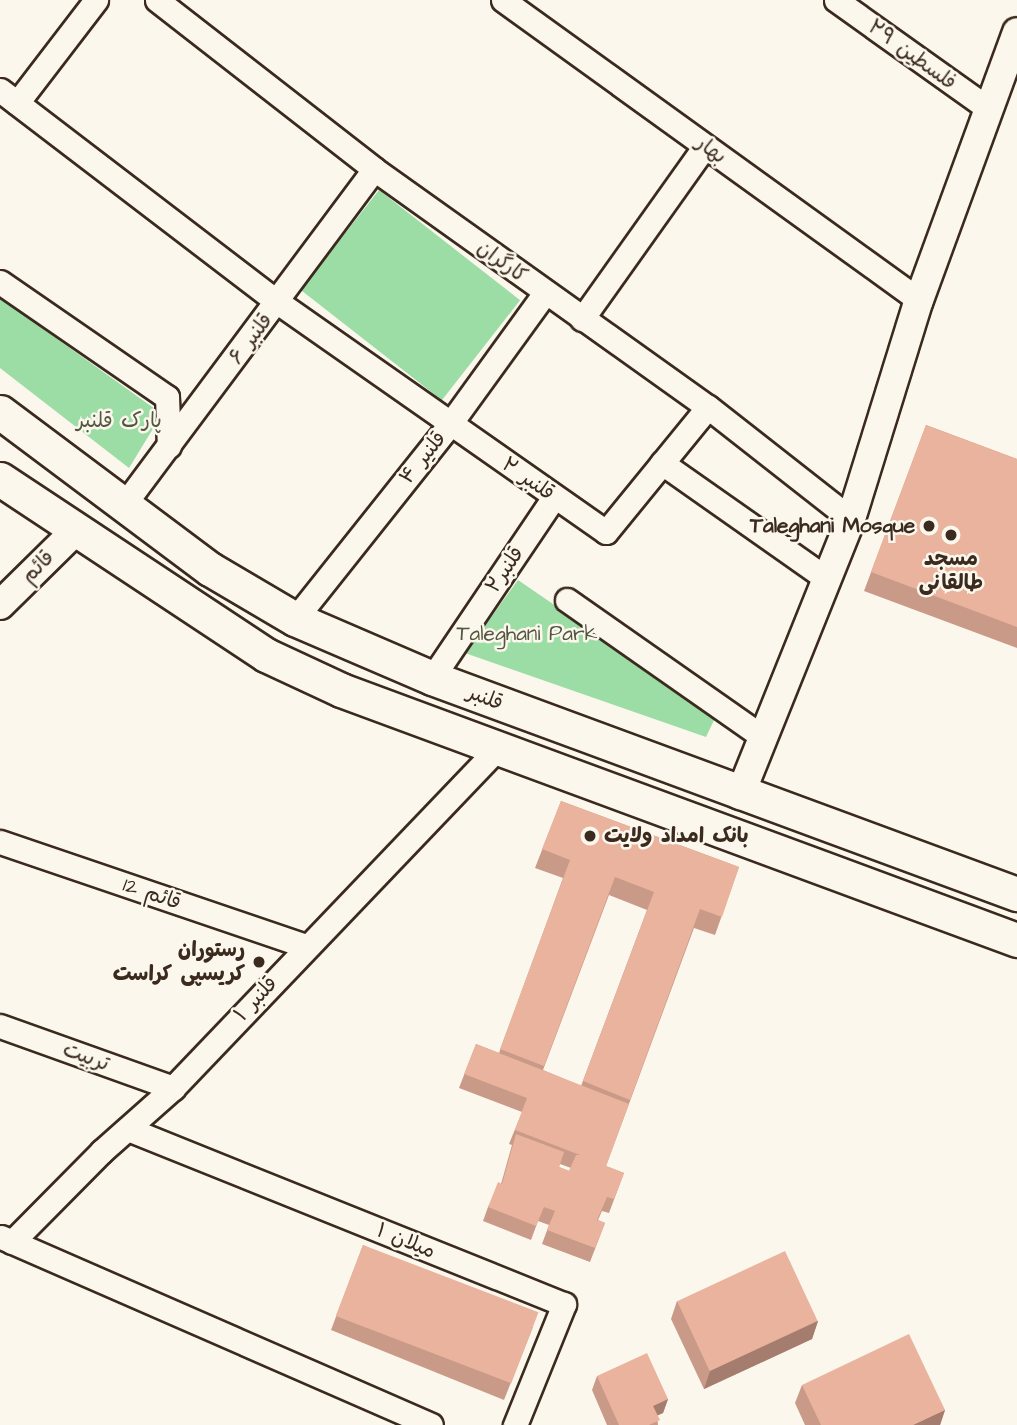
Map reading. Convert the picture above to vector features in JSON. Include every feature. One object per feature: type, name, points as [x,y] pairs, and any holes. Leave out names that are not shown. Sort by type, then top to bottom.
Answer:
[{"type":"main road","name":"قلنبر","points":[[0,412],[210,569],[295,619],[432,678],[740,795],[1017,894]]},
{"type":"main road","points":[[0,480],[266,655],[341,690],[496,750],[1017,940]]},
{"type":"street","points":[[9,96],[96,0]]},
{"type":"street","name":"کارگران","points":[[157,0],[374,169],[708,407],[852,519]]},
{"type":"street","name":"بهار","points":[[503,0],[919,300]]},
{"type":"street","name":"فلسطین ۲۹","points":[[836,0],[989,109]]},
{"type":"street","points":[[740,795],[852,519],[919,300],[1017,32]]},
{"type":"street","name":"قلنبر ۲","points":[[9,96],[279,303],[606,532],[662,463]]},
{"type":"street","points":[[582,319],[705,146]]},
{"type":"street","name":"قلنبر ۶","points":[[123,506],[279,303],[374,169]]},
{"type":"street","points":[[0,282],[167,397],[169,446]]},
{"type":"street","name":"قلنیر ۴","points":[[295,619],[450,424],[545,293]]},
{"type":"street","points":[[708,407],[662,463],[827,579]]},
{"type":"street","name":"قلنبر۲","points":[[432,678],[554,497]]},
{"type":"street","name":"قائم","points":[[0,605],[77,529]]},
{"type":"street","points":[[567,600],[763,737]]},
{"type":"street","name":"قلنبر ۱","points":[[6,1240],[173,1088],[305,946],[496,750]]},
{"type":"street","name":"قائم 12","points":[[0,842],[305,946]]},
{"type":"street","name":"تربیت","points":[[0,1026],[173,1088]]},
{"type":"street","name":"میلان ۱","points":[[128,1129],[564,1304],[515,1425]]},
{"type":"street","points":[[6,1240],[431,1425]]},
{"type":"green space","points":[[379,190],[520,300],[442,400],[301,290]]},
{"type":"green space","name":"پارک قلنبر","points":[[0,298],[162,414],[129,468],[0,368]]},
{"type":"green space","name":"Taleghani Park","points":[[518,580],[716,716],[706,737],[465,653]]},
{"type":"building","name":"مسجد طالقانی","points":[[926,425],[1017,459],[1017,627],[871,572]]},
{"type":"building","points":[[561,801],[739,867],[722,917],[700,909],[630,1100],[583,1081],[654,892],[615,877],[544,1066],[500,1049],[570,860],[542,849]]},
{"type":"building","points":[[476,1044],[629,1104],[606,1166],[624,1173],[614,1199],[607,1197],[597,1220],[605,1223],[595,1248],[547,1230],[555,1211],[544,1207],[536,1226],[488,1207],[498,1182],[502,1184],[516,1134],[564,1152],[559,1167],[569,1171],[576,1155],[580,1155],[515,1130],[527,1098],[464,1074]]},
{"type":"building","points":[[363,1245],[539,1312],[511,1383],[336,1316]]},
{"type":"building","points":[[785,1251],[818,1321],[710,1371],[677,1301]]},
{"type":"building","points":[[909,1334],[945,1410],[913,1425],[821,1425],[802,1385]]},
{"type":"building","points":[[647,1353],[668,1399],[653,1406],[660,1420],[649,1425],[619,1425],[597,1376]]},
{"type":"place","name":"Taleghani Mosque","points":[[929,526]]},
{"type":"place","name":"مسجد طالقانی","points":[[951,535]]},
{"type":"place","name":"بانک امداد ولایت","points":[[590,836]]},
{"type":"place","name":"رستوران کریسپی کراست","points":[[259,962]]}]
